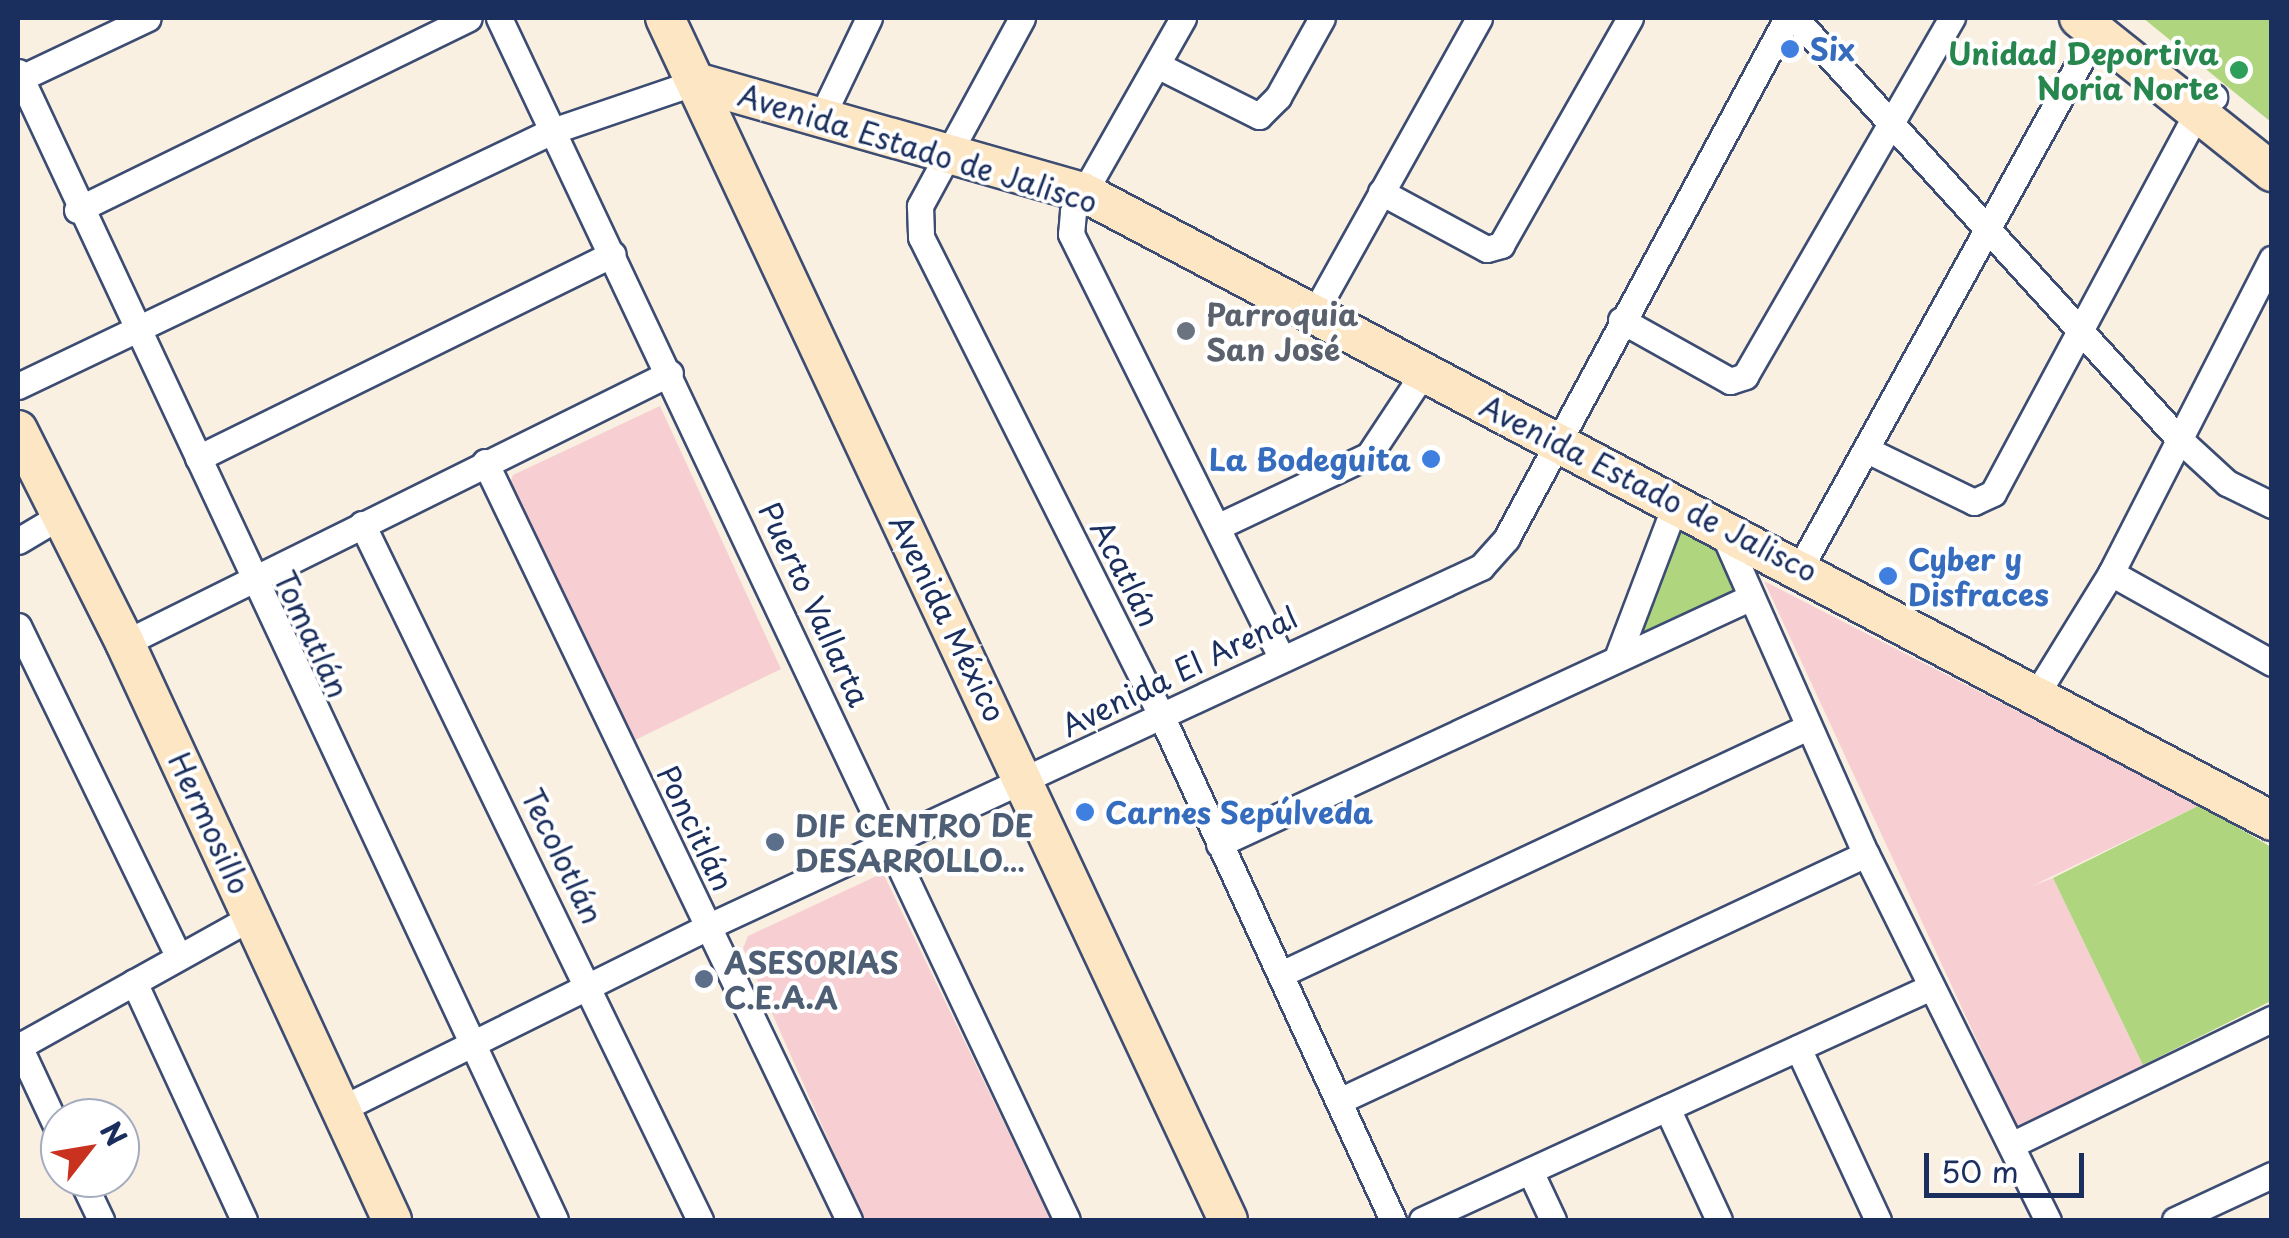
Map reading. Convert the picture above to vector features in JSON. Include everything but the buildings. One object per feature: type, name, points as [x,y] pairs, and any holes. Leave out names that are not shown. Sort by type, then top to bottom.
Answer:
[{"type":"street","points":[[19,75],[148,18]]},
{"type":"street","points":[[77,210],[469,18]]},
{"type":"street","name":"Puerto Vallarta","points":[[499,18],[1067,1220]]},
{"type":"street","name":"Avenida México","points":[[665,18],[1228,1220]]},
{"type":"street","points":[[821,118],[869,18]]},
{"type":"street","name":"Acatlán","points":[[1022,18],[920,206],[921,237],[1161,716],[1393,1220]]},
{"type":"street","points":[[1182,18],[1083,192],[1071,234],[1281,657]]},
{"type":"street","points":[[1156,65],[1259,116],[1278,97],[1322,18]]},
{"type":"street","points":[[1316,310],[1480,18]]},
{"type":"street","points":[[1382,192],[1487,249],[1501,245],[1630,18]]},
{"type":"street","points":[[1791,18],[1893,120],[2179,439],[2227,482],[2272,505]]},
{"type":"street","name":"Avenida El Arenal","points":[[339,1110],[707,927],[1026,782],[1281,657],[1481,567],[1506,539],[1556,438],[1791,18]]},
{"type":"street","points":[[1621,320],[1730,381],[1745,376],[1952,18]]},
{"type":"street","points":[[1801,566],[2098,22],[2205,105],[2272,172]]},
{"type":"street","name":"Tomatlán","points":[[19,75],[77,210],[198,458],[250,580],[555,1220]]},
{"type":"street","name":"Avenida Estado de Jalisco","points":[[18,386],[552,131],[696,82],[1083,192],[1316,310],[1723,532],[1801,566],[2272,821]]},
{"type":"street","points":[[2205,105],[2272,142]]},
{"type":"street","points":[[1867,450],[1974,502],[1984,501],[2084,333],[2205,105]]},
{"type":"street","points":[[198,458],[613,254]]},
{"type":"street","points":[[2037,694],[2111,573],[2272,259]]},
{"type":"street","points":[[1218,526],[1368,455],[1424,372]]},
{"type":"street","points":[[125,644],[670,373]]},
{"type":"street","name":"Hermosillo","points":[[18,430],[125,644],[392,1220]]},
{"type":"street","name":"Poncitlán","points":[[485,462],[849,1220]]},
{"type":"street","points":[[1617,658],[1676,503]]},
{"type":"street","points":[[18,541],[60,516]]},
{"type":"street","name":"Tecolotlán","points":[[362,524],[590,984],[700,1220]]},
{"type":"street","points":[[1723,532],[1747,599],[1866,854],[2048,1220]]},
{"type":"street","points":[[2111,573],[2272,663]]},
{"type":"street","points":[[1219,844],[1747,599]]},
{"type":"street","points":[[18,626],[178,955]]},
{"type":"street","points":[[1280,974],[1808,727]]},
{"type":"street","points":[[1338,1102],[1866,854]]},
{"type":"street","points":[[43,1098],[18,1046],[253,916]]},
{"type":"street","points":[[134,982],[244,1220]]},
{"type":"street","points":[[1422,1220],[1931,987]]},
{"type":"street","points":[[2011,1146],[2272,1019]]},
{"type":"street","points":[[1798,1048],[1878,1220]]},
{"type":"street","points":[[1667,1108],[1719,1220]]},
{"type":"street","points":[[1530,1171],[1553,1220]]},
{"type":"street","points":[[2175,1220],[2272,1175]]},
{"type":"shaded area","points":[[660,406],[781,669],[629,743],[509,486],[513,475]]},
{"type":"shaded area","points":[[1764,581],[2200,805],[2032,886],[2053,878],[2143,1065],[2018,1129]]},
{"type":"shaded area","points":[[883,873],[1051,1220],[864,1220],[743,948],[748,936]]},
{"type":"green space","name":"Unidad Deportiva Noria Norte","points":[[2143,18],[2271,18],[2271,122]]},
{"type":"green space","points":[[1681,523],[1718,546],[1736,593],[1634,640]]},
{"type":"green space","points":[[2200,805],[2271,847],[2271,1001],[2143,1065],[2053,878]]},
{"type":"place","name":"Six","points":[[1790,49]]},
{"type":"place","name":"Unidad Deportiva Noria Norte","points":[[2239,70]]},
{"type":"place","name":"Parroquia San José","points":[[1186,331]]},
{"type":"place","name":"La Bodeguita","points":[[1431,459]]},
{"type":"place","name":"Cyber y Disfraces","points":[[1888,576]]},
{"type":"place","name":"Carnes Sepúlveda","points":[[1085,812]]},
{"type":"place","name":"DIF CENTRO DE DESARROLLO…","points":[[775,842]]},
{"type":"place","name":"ASESORIAS C.E.A.A","points":[[704,979]]}]
